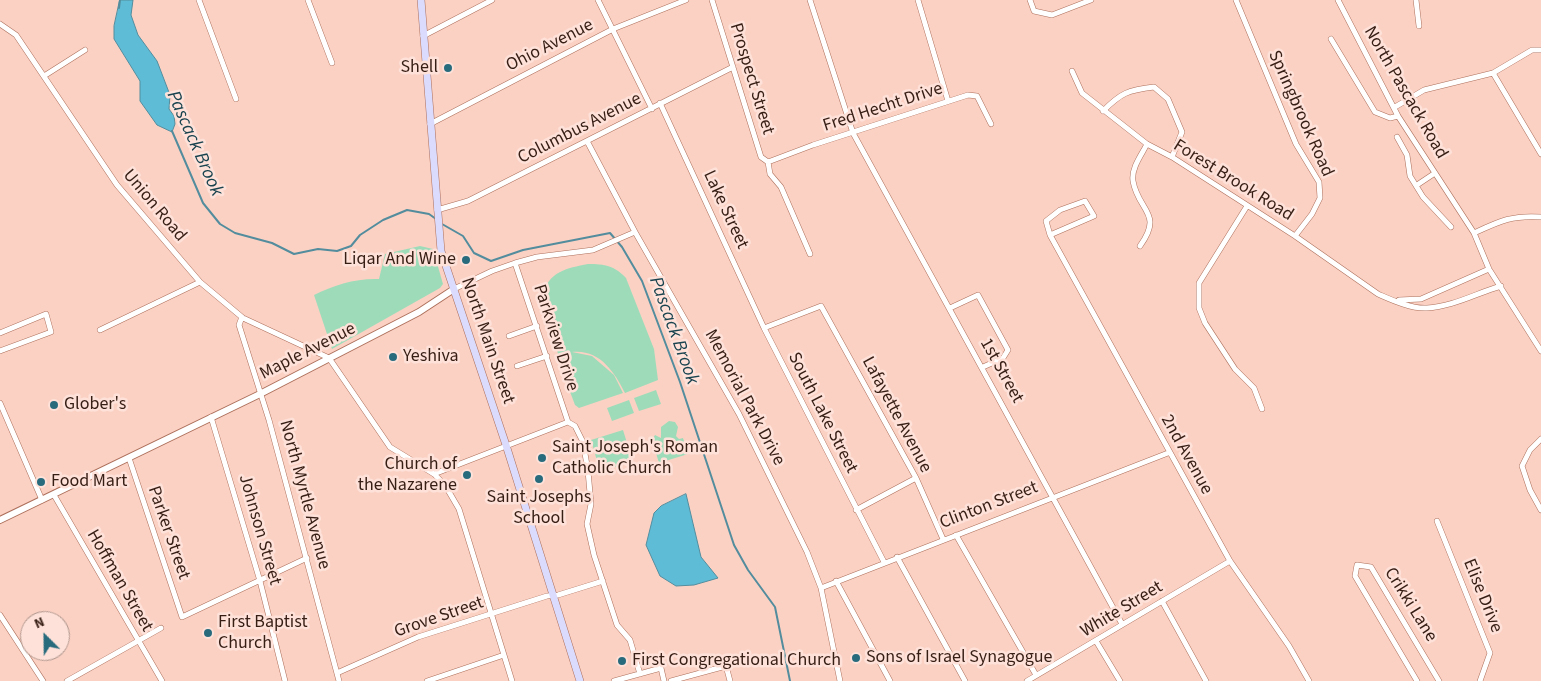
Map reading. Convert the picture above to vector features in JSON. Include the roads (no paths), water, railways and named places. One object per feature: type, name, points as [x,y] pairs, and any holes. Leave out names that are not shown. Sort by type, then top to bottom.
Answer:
[{"type":"main road","name":"North Main Street","points":[[420,0],[441,252],[506,445],[580,681]]},
{"type":"street","points":[[199,0],[236,99]]},
{"type":"street","points":[[308,0],[332,62]]},
{"type":"street","points":[[423,36],[492,0]]},
{"type":"street","points":[[598,0],[652,108]]},
{"type":"street","name":"Ohio Avenue","points":[[430,124],[613,30],[686,0]]},
{"type":"street","name":"Prospect Street","points":[[712,0],[761,157],[768,162],[770,174],[781,187],[810,254]]},
{"type":"street","name":"1st Street","points":[[810,0],[853,133],[1054,496],[1122,624]]},
{"type":"street","points":[[918,0],[948,101]]},
{"type":"street","points":[[1030,0],[1034,11],[1052,15],[1091,0]]},
{"type":"street","name":"Springbrook Road","points":[[1236,0],[1296,144],[1319,182],[1320,198],[1312,214],[1295,236]]},
{"type":"street","name":"North Pascack Road","points":[[1338,0],[1398,116],[1474,233],[1489,269],[1541,351]]},
{"type":"street","points":[[1416,0],[1419,26]]},
{"type":"street","name":"Union Road","points":[[0,24],[16,35],[117,185],[200,282],[242,318],[330,358]]},
{"type":"street","points":[[1331,39],[1374,112],[1390,118],[1398,116]]},
{"type":"street","points":[[44,76],[85,50]]},
{"type":"street","points":[[1395,107],[1424,90],[1493,74],[1532,50],[1541,50]]},
{"type":"street","name":"Columbus Avenue","points":[[437,213],[468,201],[588,142],[660,103],[733,67]]},
{"type":"street","name":"Forest Brook Road","points":[[1072,71],[1082,93],[1147,144],[1172,157],[1295,236],[1378,294],[1393,300],[1426,308],[1454,303],[1501,286]]},
{"type":"street","points":[[1493,74],[1541,154]]},
{"type":"street","points":[[1103,111],[1119,95],[1134,89],[1154,87],[1168,99],[1182,132],[1172,157]]},
{"type":"street","name":"Fred Hecht Drive","points":[[768,162],[813,144],[968,96],[977,96],[992,124]]},
{"type":"street","name":"Lake Street","points":[[660,103],[764,328]]},
{"type":"street","name":"North Pascack Road","points":[[1397,137],[1407,155],[1410,176],[1423,197],[1450,227]]},
{"type":"street","name":"Memorial Park Drive","points":[[588,142],[635,232],[739,414],[807,552],[820,588],[841,681]]},
{"type":"street","points":[[1140,246],[1149,234],[1151,224],[1133,180],[1135,167],[1147,144]]},
{"type":"street","name":"North Pascack Road","points":[[1417,185],[1435,173]]},
{"type":"street","points":[[1085,201],[1094,216],[1050,235],[1046,221],[1060,210],[1085,201]]},
{"type":"street","points":[[1247,206],[1199,283],[1199,308],[1205,323],[1235,369],[1254,388],[1262,409]]},
{"type":"street","points":[[1474,233],[1506,218],[1521,216],[1541,217]]},
{"type":"street","name":"Maple Avenue","points":[[0,520],[260,394],[419,312],[454,289],[492,271],[537,257],[593,250],[635,232]]},
{"type":"street","name":"2nd Avenue","points":[[1050,235],[1061,252],[1168,453],[1230,561],[1289,646],[1309,681]]},
{"type":"street","name":"Parkview Drive","points":[[515,264],[568,422],[575,426],[583,442],[591,504],[587,524],[617,625],[630,640],[640,674]]},
{"type":"street","points":[[1393,300],[1421,298],[1489,269]]},
{"type":"street","points":[[100,330],[200,282]]},
{"type":"street","points":[[950,308],[978,295],[1008,350],[1003,358],[983,367]]},
{"type":"street","name":"Lafayette Avenue","points":[[764,328],[821,306],[916,478],[943,539]]},
{"type":"street","points":[[0,333],[46,314],[51,332],[0,350]]},
{"type":"street","name":"North Myrtle Avenue","points":[[242,318],[239,325],[269,420],[308,558],[338,681]]},
{"type":"street","points":[[509,336],[537,326]]},
{"type":"street","name":"South Lake Street","points":[[764,328],[856,510]]},
{"type":"street","points":[[517,366],[547,356]]},
{"type":"street","points":[[330,358],[390,447],[434,474],[445,484],[459,509],[512,681]]},
{"type":"street","points":[[0,404],[42,500]]},
{"type":"street","name":"Johnson Street","points":[[211,417],[260,581],[285,681]]},
{"type":"street","points":[[434,474],[568,422]]},
{"type":"street","points":[[1541,439],[1530,450],[1522,466],[1530,490],[1541,510]]},
{"type":"street","name":"Clinton Street","points":[[820,588],[1168,453]]},
{"type":"street","name":"Parker Street","points":[[129,458],[182,617],[260,581]]},
{"type":"street","points":[[884,562],[856,510],[916,478]]},
{"type":"street","name":"Hoffman Street","points":[[54,495],[162,681]]},
{"type":"street","name":"Elise Drive","points":[[1436,522],[1490,653],[1480,681]]},
{"type":"street","points":[[956,535],[1036,676]]},
{"type":"street","points":[[897,557],[965,681]]},
{"type":"street","points":[[260,581],[308,558]]},
{"type":"street","name":"White Street","points":[[1027,681],[1230,561]]},
{"type":"street","name":"Crikki Lane","points":[[1417,681],[1355,576],[1357,565],[1371,567],[1439,681]]},
{"type":"street","name":"Grove Street","points":[[337,673],[418,637],[603,581]]},
{"type":"street","points":[[836,581],[890,681]]},
{"type":"street","points":[[1162,601],[1206,681]]},
{"type":"street","points":[[0,615],[43,681]]},
{"type":"street","points":[[67,681],[161,628]]},
{"type":"street","points":[[1096,641],[1120,681]]},
{"type":"street","points":[[427,681],[504,655]]},
{"type":"street","points":[[671,681],[726,666],[730,681]]},
{"type":"street","points":[[614,681],[660,668],[664,681]]},
{"type":"water","points":[[120,0],[133,0],[131,15],[138,35],[157,61],[170,95],[169,109],[174,116],[175,124],[172,132],[157,125],[140,101],[140,81],[114,39],[114,26]]},
{"type":"water","points":[[686,494],[701,557],[718,578],[694,585],[676,586],[660,576],[646,545],[654,513],[661,506]]},
{"type":"waterway","name":"Pascack Brook","points":[[119,8],[120,0]]},
{"type":"waterway","name":"Pascack Brook","points":[[172,131],[203,203],[220,224],[235,233],[272,243],[294,254],[318,249],[337,251],[351,246],[360,235],[383,220],[407,210],[429,214],[436,219]]},
{"type":"waterway","name":"Pascack Brook","points":[[442,224],[463,236],[474,253],[491,261],[523,250],[610,233],[622,247],[642,281],[680,382],[734,545],[748,570],[775,607],[790,681]]},
{"type":"place","name":"Shell","points":[[448,68]]},
{"type":"place","name":"Liqar And Wine","points":[[466,260]]},
{"type":"place","name":"Yeshiva","points":[[393,357]]},
{"type":"place","name":"Glober's","points":[[54,405]]},
{"type":"place","name":"Saint Joseph's Roman Catholic Church","points":[[542,458]]},
{"type":"place","name":"Church of the Nazarene","points":[[467,475]]},
{"type":"place","name":"Saint Josephs School","points":[[539,479]]},
{"type":"place","name":"Food Mart","points":[[41,482]]},
{"type":"place","name":"First Baptist Church","points":[[208,633]]},
{"type":"place","name":"Sons of Israel Synagogue","points":[[856,658]]},
{"type":"place","name":"First Congregational Church","points":[[622,661]]}]
